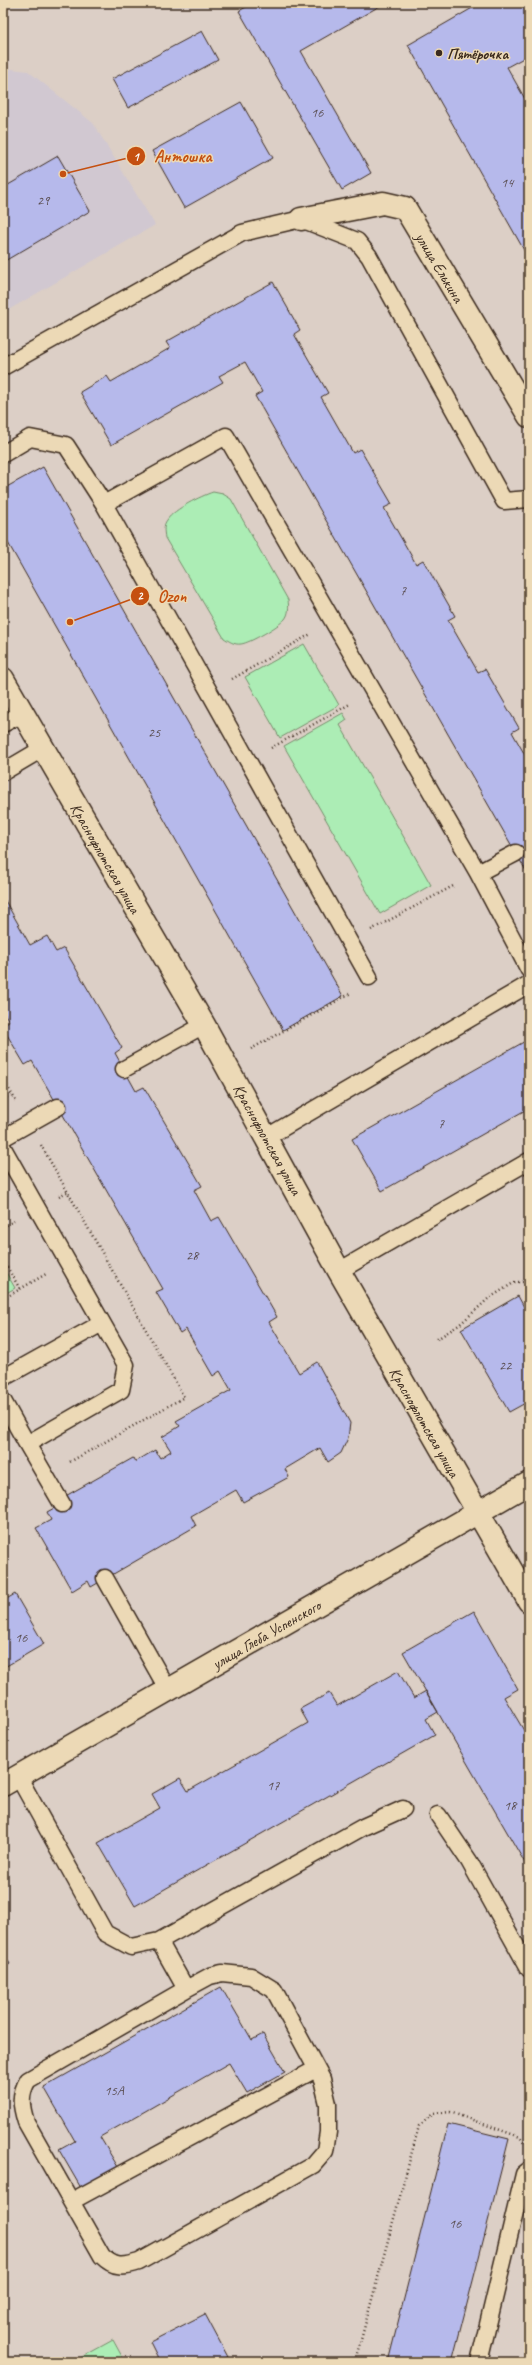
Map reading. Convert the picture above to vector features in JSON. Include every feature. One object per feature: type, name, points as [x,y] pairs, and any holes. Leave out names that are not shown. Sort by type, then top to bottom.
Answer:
[{"type":"street","name":"улица Елькина","points":[[301,219],[383,203],[405,208],[529,416]]},
{"type":"street","name":"Краснофлотская улица","points":[[3,680],[42,750],[204,1025],[267,1137],[339,1271],[477,1514],[529,1601]]},
{"type":"street","name":"улица Глеба Успенского","points":[[11,1780],[529,1483]]},
{"type":"lane","points":[[3,367],[242,233],[301,219],[357,241],[369,256],[504,501],[529,499]]},
{"type":"lane","points":[[104,504],[226,436],[478,873],[529,970]]},
{"type":"lane","points":[[3,454],[30,438],[66,445],[104,504],[369,977]]},
{"type":"lane","points":[[3,724],[22,714]]},
{"type":"lane","points":[[3,772],[42,750]]},
{"type":"lane","points":[[478,873],[516,853]]},
{"type":"lane","points":[[267,1137],[529,984]]},
{"type":"lane","points":[[124,1069],[204,1025]]},
{"type":"lane","points":[[3,1138],[58,1107]]},
{"type":"lane","points":[[3,1148],[126,1365],[121,1390],[27,1444]]},
{"type":"lane","points":[[339,1271],[529,1162]]},
{"type":"lane","points":[[3,1378],[102,1323]]},
{"type":"lane","points":[[3,1401],[62,1504]]},
{"type":"lane","points":[[105,1578],[168,1690]]},
{"type":"lane","points":[[11,1780],[105,1933],[131,1947],[159,1941],[363,1827],[403,1809]]},
{"type":"lane","points":[[438,1816],[469,1861],[529,1969]]},
{"type":"lane","points":[[159,1941],[186,1989]]},
{"type":"lane","points":[[222,1973],[251,1976],[274,1990],[316,2069],[322,2080],[328,2104],[328,2132],[325,2151],[313,2165],[138,2262],[124,2267],[110,2264],[102,2256],[26,2122],[21,2105],[22,2091],[28,2080],[186,1989],[210,1976],[222,1973]]},
{"type":"lane","points":[[72,2201],[316,2069]]},
{"type":"lane","points":[[479,2362],[524,2174],[529,2170]]},
{"type":"path","points":[[209,693],[333,622]]},
{"type":"path","points":[[248,761],[373,691]]},
{"type":"path","points":[[349,941],[478,873]]},
{"type":"path","points":[[249,1050],[347,997],[369,977]]},
{"type":"path","points":[[3,1099],[12,1094]]},
{"type":"path","points":[[3,1260],[20,1289]]},
{"type":"path","points":[[437,1339],[459,1326],[488,1299],[515,1282],[529,1282]]},
{"type":"path","points":[[355,2362],[419,2126],[433,2114],[450,2112],[520,2137],[526,2147]]},
{"type":"shaded area","points":[[3,68],[28,71],[93,123],[155,225],[3,313]]},
{"type":"green space","points":[[213,492],[223,494],[231,499],[288,600],[288,613],[282,622],[271,630],[241,644],[234,643],[224,638],[165,538],[165,524],[170,516],[188,503]]},
{"type":"green space","points":[[304,644],[339,705],[280,738],[245,677]]},
{"type":"green space","points":[[343,713],[347,720],[340,725],[431,885],[380,914],[284,746]]},
{"type":"green space","points":[[3,1267],[15,1288],[3,1295]]},
{"type":"green space","points":[[113,2340],[125,2362],[73,2362]]},
{"type":"building","points":[[253,3],[385,3],[301,51],[371,173],[342,190],[239,11]]},
{"type":"building","points":[[481,3],[529,3],[529,55],[507,67],[529,106],[529,259],[408,45]]},
{"type":"building","points":[[202,31],[218,60],[128,108],[112,79]]},
{"type":"building","points":[[241,102],[273,158],[184,208],[152,151]]},
{"type":"building","points":[[58,156],[90,211],[3,262],[3,188]]},
{"type":"building","points":[[273,282],[300,330],[294,334],[328,393],[321,397],[353,453],[360,449],[392,504],[384,508],[416,564],[423,560],[455,616],[448,620],[478,672],[485,669],[519,728],[512,732],[529,762],[529,876],[255,396],[262,392],[245,362],[219,376],[223,382],[111,445],[80,392],[107,376],[111,382],[170,348],[166,342]]},
{"type":"building","points":[[43,467],[343,996],[283,1030],[3,534],[3,489]]},
{"type":"building","points":[[3,897],[30,945],[47,936],[56,952],[64,948],[122,1048],[115,1053],[136,1091],[144,1087],[202,1186],[194,1190],[211,1221],[219,1217],[277,1317],[269,1322],[299,1373],[317,1362],[350,1423],[348,1438],[341,1453],[328,1462],[320,1448],[285,1469],[289,1477],[243,1502],[236,1490],[191,1516],[196,1526],[91,1587],[88,1581],[72,1591],[36,1528],[51,1520],[47,1512],[65,1502],[62,1498],[133,1458],[135,1462],[155,1450],[160,1458],[171,1451],[162,1437],[180,1426],[176,1421],[231,1390],[220,1371],[213,1376],[186,1329],[180,1333],[156,1292],[163,1289],[32,1061],[25,1065],[3,1028],[3,1025],[9,1021],[3,1011]]},
{"type":"building","points":[[529,1039],[529,1108],[382,1191],[352,1139]]},
{"type":"building","points":[[518,1296],[529,1316],[529,1401],[509,1412],[461,1329]]},
{"type":"building","points":[[15,1594],[44,1644],[3,1668],[3,1601]]},
{"type":"building","points":[[474,1611],[518,1689],[504,1697],[529,1739],[529,1870],[403,1652]]},
{"type":"building","points":[[398,1671],[414,1698],[426,1691],[438,1712],[426,1719],[435,1735],[135,1906],[98,1843],[160,1808],[152,1794],[180,1778],[188,1791],[308,1723],[300,1709],[329,1693],[337,1706]]},
{"type":"building","points":[[3,1952],[10,1964],[3,1968]]},
{"type":"building","points":[[221,1987],[252,2040],[263,2034],[285,2072],[247,2093],[229,2063],[100,2137],[118,2167],[81,2188],[59,2150],[75,2141],[44,2087]]},
{"type":"building","points":[[448,2124],[509,2139],[452,2362],[388,2362]]},
{"type":"building","points":[[205,2314],[228,2357],[219,2362],[160,2362],[150,2342]]},
{"type":"place","name":"Пятёрочка","points":[[439,53]]},
{"type":"place","name":"Антошка","points":[[63,174]]},
{"type":"place","name":"Ozon","points":[[70,622]]}]
